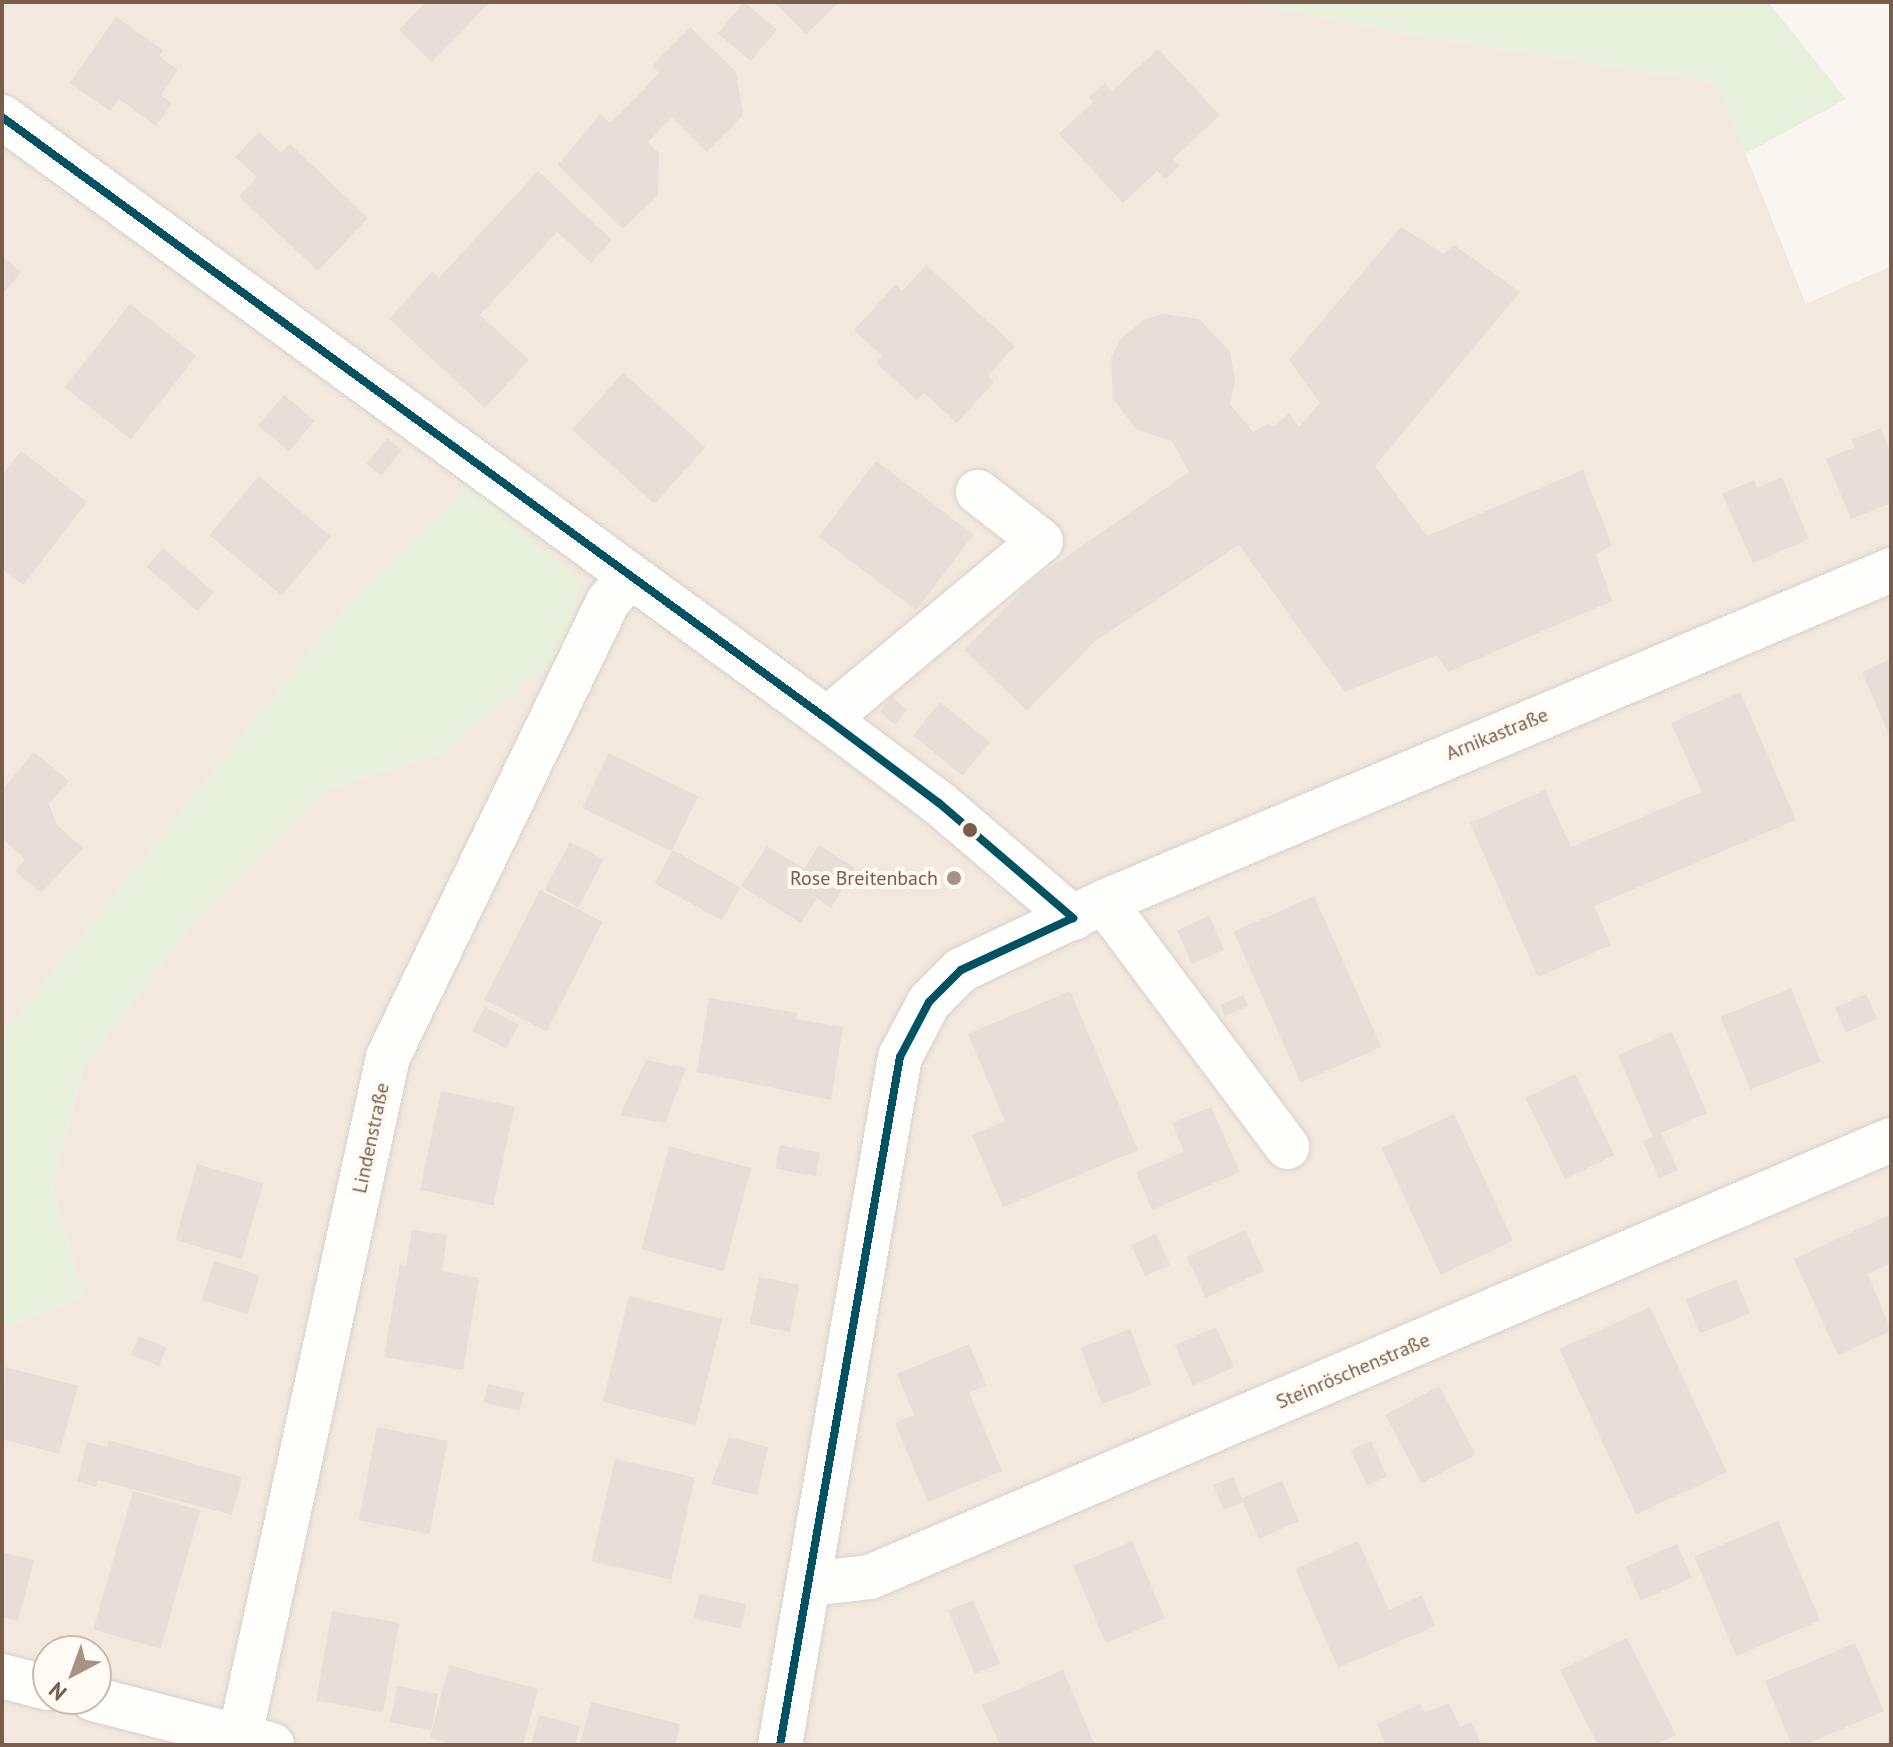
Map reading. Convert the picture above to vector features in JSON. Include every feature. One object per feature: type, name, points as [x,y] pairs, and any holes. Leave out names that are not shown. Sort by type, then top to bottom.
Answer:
[{"type":"street","points":[[2,117],[1089,910],[1287,1147]]},
{"type":"street","points":[[827,719],[1041,541],[978,492]]},
{"type":"street","name":"Arnikastraße","points":[[780,1745],[900,1057],[929,1002],[961,970],[1089,910],[1891,570]]},
{"type":"street","name":"Lindenstraße","points":[[250,1742],[388,1057],[608,602],[629,576]]},
{"type":"street","name":"Steinröschenstraße","points":[[810,1584],[870,1577],[1891,1140]]},
{"type":"street","points":[[2,1676],[32,1684]]},
{"type":"street","points":[[112,1704],[250,1742]]},
{"type":"shaded area","points":[[2,2],[1250,2],[1389,31],[1717,83],[1806,304],[1891,266],[1891,1745],[2,1745],[2,1325],[8,1327],[84,1296],[52,1186],[84,1066],[197,919],[327,789],[442,753],[470,486],[347,605],[2,1035]]},
{"type":"green space","points":[[1250,2],[1768,2],[1846,99],[1745,154],[1717,83],[1389,31]]},
{"type":"green space","points":[[470,485],[582,582],[560,654],[442,753],[327,789],[197,919],[84,1066],[52,1186],[84,1296],[8,1327],[2,1325],[2,1035],[347,605]]},
{"type":"building","points":[[426,2],[490,2],[432,62],[399,30]]},
{"type":"building","points":[[744,2],[777,30],[751,61],[718,33]]},
{"type":"building","points":[[774,2],[840,2],[806,34]]},
{"type":"building","points":[[116,17],[163,50],[159,56],[178,70],[161,95],[172,103],[156,126],[119,99],[110,111],[70,83]]},
{"type":"building","points":[[690,27],[736,72],[743,115],[707,152],[672,117],[648,142],[659,153],[658,195],[623,229],[558,165],[600,114],[610,123],[644,89],[659,73],[652,66]]},
{"type":"building","points":[[1158,49],[1220,115],[1173,159],[1180,166],[1165,179],[1157,171],[1123,203],[1059,134],[1093,102],[1089,97],[1105,83],[1112,91]]},
{"type":"building","points":[[259,132],[281,153],[290,144],[368,218],[318,271],[239,197],[257,177],[235,157]]},
{"type":"building","points":[[538,171],[612,240],[591,263],[557,232],[480,315],[529,360],[485,408],[389,319],[432,272],[439,278]]},
{"type":"building","points":[[1401,227],[1444,254],[1454,245],[1520,292],[1375,466],[1427,536],[1583,470],[1612,546],[1596,554],[1612,601],[1448,672],[1437,655],[1345,692],[1239,545],[1094,642],[1027,711],[964,650],[1031,581],[1189,472],[1172,441],[1136,429],[1113,399],[1111,358],[1120,340],[1143,320],[1162,314],[1199,319],[1230,352],[1235,380],[1230,404],[1253,432],[1269,423],[1274,427],[1289,413],[1299,427],[1320,403],[1289,360]]},
{"type":"building","points":[[2,256],[21,272],[2,295]]},
{"type":"building","points":[[926,265],[1015,346],[988,375],[994,382],[957,423],[924,393],[917,400],[876,363],[882,356],[854,330],[896,284],[902,291]]},
{"type":"building","points":[[130,304],[196,356],[131,439],[65,388]]},
{"type":"building","points":[[623,373],[705,447],[655,504],[572,429]]},
{"type":"building","points":[[284,395],[315,421],[289,451],[258,426]]},
{"type":"building","points":[[1881,428],[1891,454],[1891,503],[1851,519],[1826,459],[1855,447],[1852,440]]},
{"type":"building","points":[[387,438],[402,450],[381,476],[366,464]]},
{"type":"building","points":[[21,451],[87,502],[23,585],[2,569],[2,475]]},
{"type":"building","points":[[876,461],[973,534],[916,610],[819,537]]},
{"type":"building","points":[[259,476],[331,536],[282,595],[210,535]]},
{"type":"building","points":[[1782,477],[1809,539],[1753,563],[1722,494],[1754,480],[1757,488]]},
{"type":"building","points":[[163,548],[214,592],[197,611],[147,567]]},
{"type":"building","points":[[1891,659],[1891,739],[1862,672]]},
{"type":"building","points":[[1740,692],[1796,820],[1594,906],[1611,945],[1538,977],[1470,823],[1545,790],[1571,847],[1702,792],[1671,723]]},
{"type":"building","points":[[892,697],[907,710],[895,724],[880,711]]},
{"type":"building","points":[[940,702],[990,742],[963,776],[913,735]]},
{"type":"building","points":[[34,752],[69,781],[49,804],[57,825],[83,848],[41,893],[15,871],[25,859],[2,838],[2,790]]},
{"type":"building","points":[[609,753],[698,796],[671,851],[582,808]]},
{"type":"building","points":[[570,842],[604,860],[578,908],[545,890]]},
{"type":"building","points":[[819,845],[855,868],[831,908],[817,898],[801,923],[741,886],[767,846],[804,869]]},
{"type":"building","points":[[673,850],[740,887],[722,921],[655,883]]},
{"type":"building","points":[[540,890],[602,922],[547,1031],[484,1000]]},
{"type":"building","points":[[1314,896],[1381,1047],[1301,1083],[1234,932]]},
{"type":"building","points":[[1209,916],[1224,950],[1192,964],[1177,930]]},
{"type":"building","points":[[1791,988],[1821,1061],[1750,1090],[1721,1016]]},
{"type":"building","points":[[1070,991],[1138,1150],[1003,1207],[972,1135],[1005,1121],[968,1034]]},
{"type":"building","points":[[1866,994],[1877,1019],[1846,1032],[1835,1008]]},
{"type":"building","points":[[1243,995],[1248,1006],[1225,1016],[1220,1005]]},
{"type":"building","points":[[709,998],[797,1013],[796,1019],[843,1027],[831,1100],[697,1072]]},
{"type":"building","points":[[485,1007],[519,1025],[506,1049],[472,1031]]},
{"type":"building","points":[[1672,1032],[1707,1113],[1661,1133],[1678,1170],[1659,1178],[1643,1141],[1653,1137],[1618,1055]]},
{"type":"building","points":[[646,1060],[686,1068],[665,1123],[620,1115]]},
{"type":"building","points":[[1575,1074],[1614,1155],[1565,1179],[1526,1098]]},
{"type":"building","points":[[441,1091],[514,1107],[493,1205],[420,1190]]},
{"type":"building","points":[[1211,1107],[1240,1172],[1152,1210],[1136,1172],[1184,1152],[1172,1123]]},
{"type":"building","points":[[1454,1114],[1513,1241],[1441,1275],[1381,1148]]},
{"type":"building","points":[[780,1145],[820,1153],[816,1176],[775,1169]]},
{"type":"building","points":[[669,1146],[751,1168],[723,1271],[641,1249]]},
{"type":"building","points":[[197,1164],[263,1183],[242,1259],[175,1240]]},
{"type":"building","points":[[1891,1214],[1891,1263],[1868,1274],[1891,1331],[1838,1355],[1794,1259]]},
{"type":"building","points":[[412,1230],[447,1235],[442,1271],[479,1278],[463,1370],[384,1357],[400,1264],[406,1266]]},
{"type":"building","points":[[1245,1230],[1264,1271],[1206,1298],[1187,1257]]},
{"type":"building","points":[[1156,1234],[1170,1265],[1145,1276],[1131,1245]]},
{"type":"building","points":[[214,1261],[260,1275],[248,1314],[202,1300]]},
{"type":"building","points":[[759,1277],[799,1285],[790,1332],[750,1324]]},
{"type":"building","points":[[1736,1279],[1750,1313],[1700,1334],[1686,1299]]},
{"type":"building","points":[[629,1296],[722,1319],[696,1425],[603,1402]]},
{"type":"building","points":[[1650,1307],[1727,1472],[1636,1514],[1559,1349]]},
{"type":"building","points":[[1216,1327],[1234,1367],[1193,1385],[1175,1345]]},
{"type":"building","points":[[1130,1329],[1152,1385],[1102,1404],[1081,1348]]},
{"type":"building","points":[[139,1336],[167,1348],[159,1366],[131,1354]]},
{"type":"building","points":[[969,1344],[986,1385],[969,1393],[1002,1471],[928,1502],[895,1423],[914,1415],[897,1374]]},
{"type":"building","points":[[5,1367],[78,1386],[59,1454],[2,1439]]},
{"type":"building","points":[[488,1384],[524,1392],[520,1411],[484,1403]]},
{"type":"building","points":[[1439,1386],[1476,1455],[1422,1484],[1385,1415]]},
{"type":"building","points":[[377,1427],[448,1441],[430,1534],[359,1520]]},
{"type":"building","points":[[729,1437],[768,1447],[757,1495],[711,1484]]},
{"type":"building","points":[[108,1440],[242,1477],[232,1515],[98,1480],[96,1487],[77,1481],[87,1442],[107,1447]]},
{"type":"building","points":[[1371,1441],[1387,1477],[1367,1486],[1351,1450]]},
{"type":"building","points":[[615,1459],[695,1477],[671,1580],[591,1561]]},
{"type":"building","points":[[1233,1477],[1242,1498],[1282,1481],[1299,1521],[1259,1539],[1243,1502],[1224,1510],[1213,1485]]},
{"type":"building","points":[[133,1491],[200,1510],[161,1649],[93,1629]]},
{"type":"building","points":[[1778,1521],[1820,1620],[1736,1656],[1694,1557]]},
{"type":"building","points":[[1132,1541],[1165,1618],[1106,1643],[1073,1566]]},
{"type":"building","points":[[1358,1541],[1389,1610],[1422,1595],[1435,1626],[1338,1668],[1295,1569]]},
{"type":"building","points":[[1677,1544],[1692,1578],[1641,1601],[1626,1567]]},
{"type":"building","points":[[2,1552],[34,1560],[18,1621],[2,1617]]},
{"type":"building","points":[[699,1594],[746,1604],[741,1628],[694,1618]]},
{"type":"building","points":[[973,1600],[1000,1664],[975,1674],[948,1611]]},
{"type":"building","points":[[332,1611],[399,1623],[383,1712],[316,1701]]},
{"type":"building","points":[[1627,1638],[1676,1735],[1655,1745],[1598,1745],[1560,1670]]},
{"type":"building","points":[[1855,1643],[1884,1711],[1804,1745],[1792,1745],[1765,1681]]},
{"type":"building","points":[[449,1665],[538,1689],[523,1745],[457,1745],[430,1738]]},
{"type":"building","points":[[1063,1670],[1095,1745],[1000,1745],[982,1705]]},
{"type":"building","points":[[397,1686],[438,1694],[431,1730],[390,1722]]},
{"type":"building","points":[[591,1702],[680,1724],[675,1745],[580,1745]]},
{"type":"building","points":[[1449,1703],[1460,1727],[1471,1722],[1482,1745],[1386,1745],[1377,1724],[1420,1704],[1425,1713]]},
{"type":"building","points":[[539,1715],[580,1726],[575,1745],[531,1745]]},
{"type":"transit line","points":[[2,117],[827,719],[939,803],[1073,918]]},
{"type":"transit line","points":[[780,1745],[900,1057],[929,1002],[961,970],[1073,918]]},
{"type":"place","name":"Rose Breitenbach","points":[[954,878]]}]
